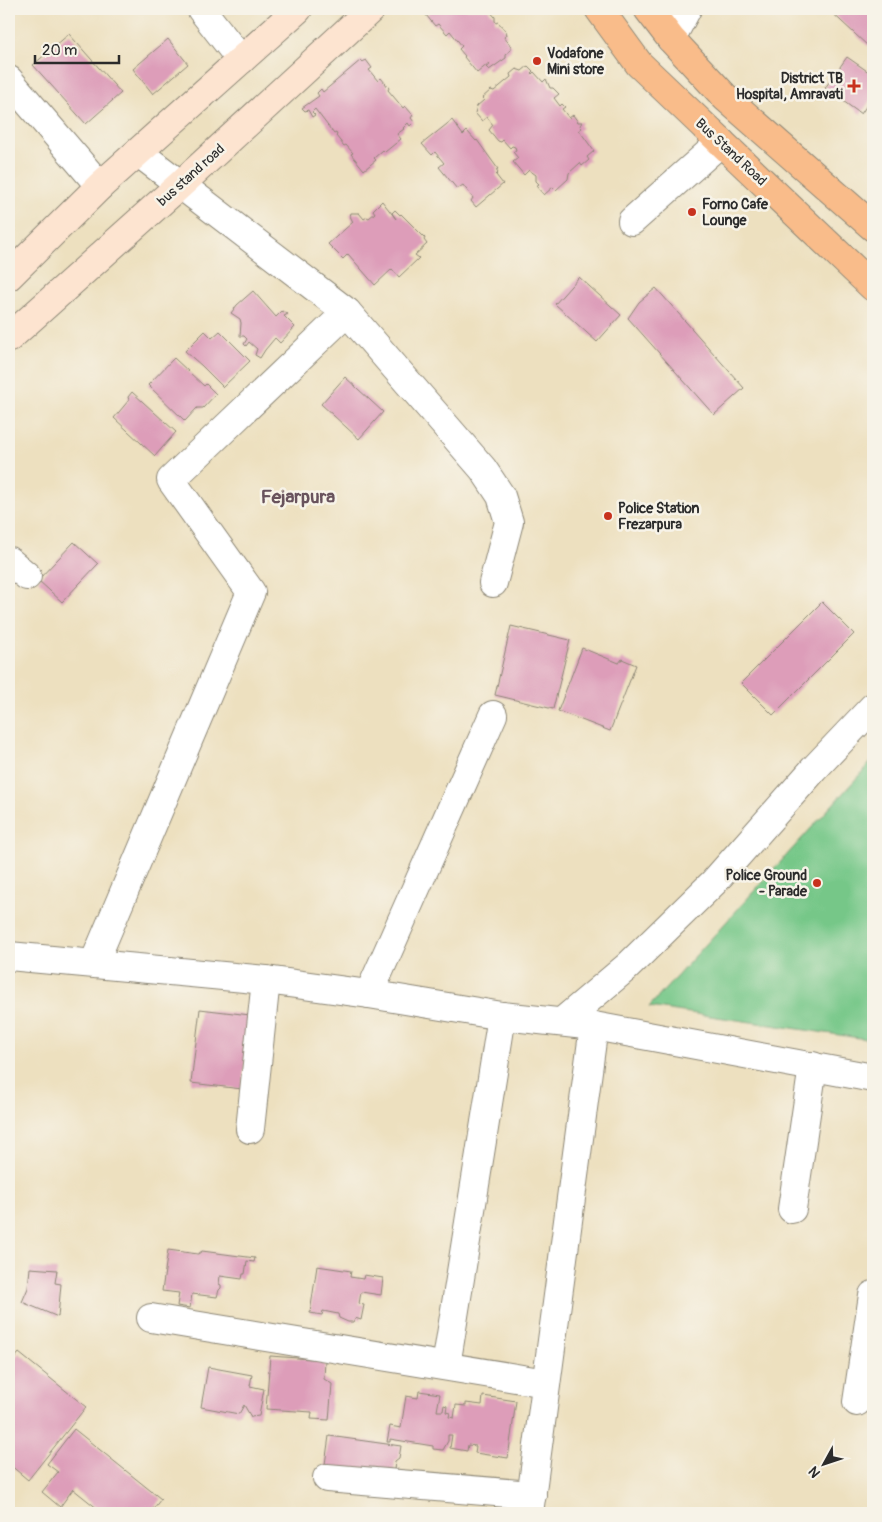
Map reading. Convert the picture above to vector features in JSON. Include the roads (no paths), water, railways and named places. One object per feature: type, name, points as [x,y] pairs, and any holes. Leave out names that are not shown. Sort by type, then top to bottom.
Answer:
[{"type":"main road","name":"Bus Stand Road","points":[[599,9],[639,64],[873,286]]},
{"type":"main road","points":[[648,9],[671,39],[726,98],[873,227]]},
{"type":"street","points":[[201,9],[241,60]]},
{"type":"street","points":[[9,276],[100,186],[298,9]]},
{"type":"street","name":"bus stand road","points":[[9,338],[180,185],[371,9]]},
{"type":"street","points":[[671,39],[687,9]]},
{"type":"street","points":[[9,80],[100,186]]},
{"type":"street","points":[[632,221],[721,142]]},
{"type":"street","points":[[138,152],[347,312],[483,469],[501,496],[509,522],[493,583]]},
{"type":"street","points":[[94,963],[251,592],[171,480],[347,312]]},
{"type":"street","points":[[563,1021],[628,966],[714,882],[814,769],[873,707]]},
{"type":"street","points":[[369,994],[493,715]]},
{"type":"street","points":[[9,956],[266,980],[369,994],[502,1016],[563,1021],[873,1078]]},
{"type":"street","points":[[250,1128],[266,980]]},
{"type":"street","points":[[446,1366],[502,1016]]},
{"type":"street","points":[[326,1478],[530,1504],[594,1026]]},
{"type":"street","points":[[792,1209],[813,1066]]},
{"type":"street","points":[[856,1402],[873,1295]]},
{"type":"street","points":[[151,1318],[546,1384]]},
{"type":"place","name":"Vodafone Mini store","points":[[537,61]]},
{"type":"place","name":"District TB Hospital, Amravati","points":[[854,86]]},
{"type":"place","name":"Forno Cafe Lounge","points":[[692,212]]},
{"type":"place","name":"Police Station Frezarpura","points":[[608,516]]},
{"type":"place","name":"Police Ground - Parade","points":[[817,883]]},
{"type":"district","name":"Fejarpura","points":[[298,497]]}]
